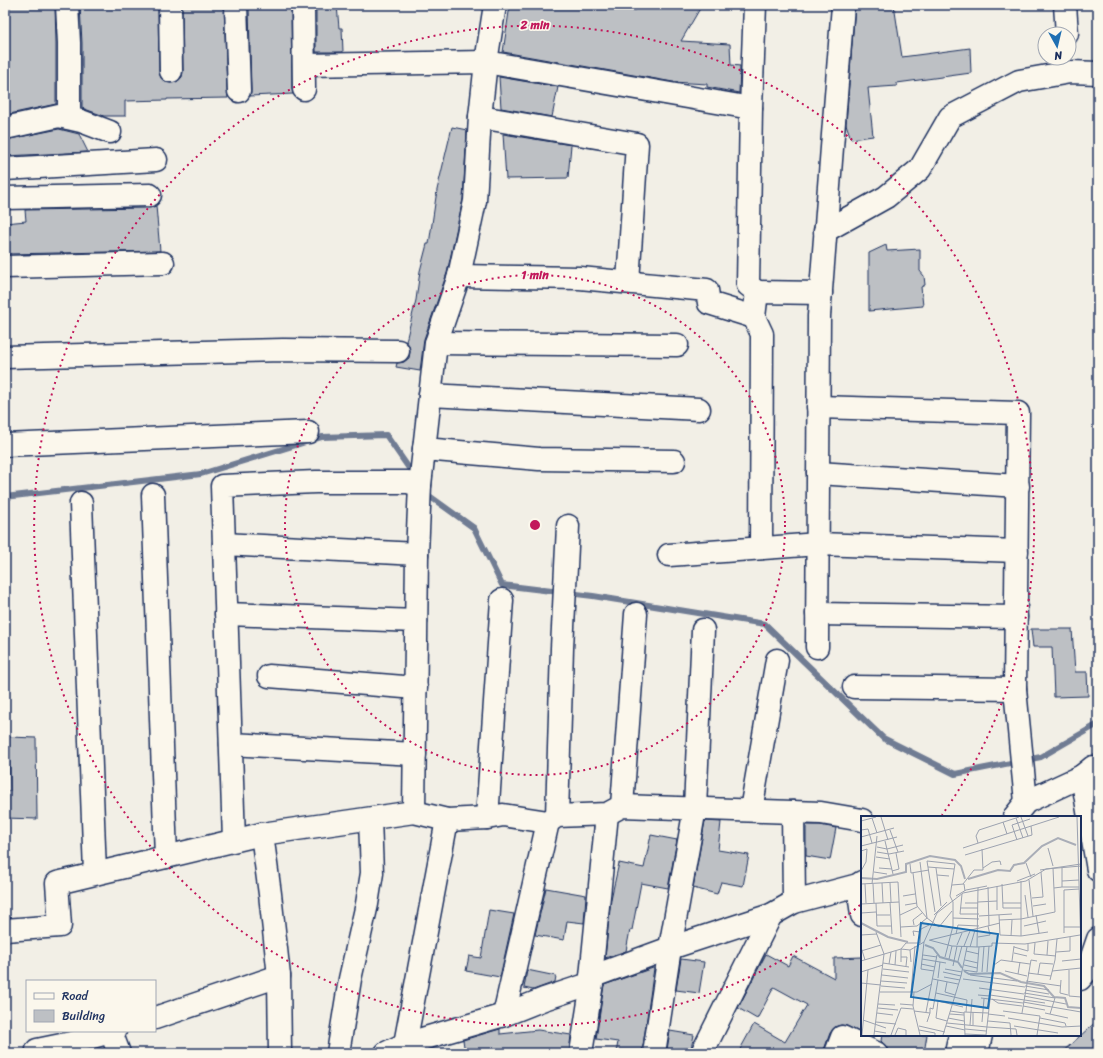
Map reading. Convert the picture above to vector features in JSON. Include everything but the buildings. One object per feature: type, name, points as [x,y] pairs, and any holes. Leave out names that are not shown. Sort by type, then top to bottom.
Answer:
[{"type":"street","points":[[67,5],[69,43],[69,118]]},
{"type":"street","points":[[170,5],[171,71]]},
{"type":"street","points":[[236,5],[239,91]]},
{"type":"street","points":[[303,5],[304,89]]},
{"type":"street","points":[[414,812],[417,554],[420,480],[436,343],[459,276],[475,201],[480,118],[486,62],[496,5]]},
{"type":"street","points":[[755,5],[751,108],[748,285],[757,292],[820,293]]},
{"type":"street","points":[[818,647],[819,316],[843,5]]},
{"type":"street","points":[[1065,5],[1066,26]]},
{"type":"street","points":[[304,65],[486,62],[751,108]]},
{"type":"street","points":[[825,231],[886,197],[920,169],[950,117],[1019,81],[1066,66]]},
{"type":"street","points":[[1073,66],[1098,73]]},
{"type":"street","points":[[5,128],[59,116],[81,121],[110,132]]},
{"type":"street","points":[[480,118],[638,144],[628,282]]},
{"type":"street","points":[[5,169],[156,160]]},
{"type":"street","points":[[5,198],[150,195]]},
{"type":"street","points":[[5,267],[163,263]]},
{"type":"street","points":[[459,276],[580,278],[708,290],[709,303],[754,317]]},
{"type":"street","points":[[757,292],[754,317],[762,334],[761,548]]},
{"type":"street","points":[[436,343],[677,345]]},
{"type":"street","points":[[5,357],[283,350],[398,351]]},
{"type":"street","points":[[430,395],[699,409]]},
{"type":"street","points":[[818,407],[1018,413],[1015,689],[1022,764],[1020,809],[1093,772],[1098,870]]},
{"type":"street","points":[[5,445],[308,432]]},
{"type":"street","points":[[424,449],[539,459],[674,461]]},
{"type":"street","points":[[818,473],[1018,486]]},
{"type":"street","points":[[234,840],[222,486],[316,482],[408,482],[420,480]]},
{"type":"street","points":[[153,495],[166,856]]},
{"type":"street","points":[[81,503],[95,874]]},
{"type":"street","points":[[504,1015],[552,819],[568,526]]},
{"type":"street","points":[[224,544],[417,554]]},
{"type":"street","points":[[669,555],[818,544],[1017,551]]},
{"type":"street","points":[[487,818],[502,600]]},
{"type":"street","points":[[226,614],[416,621]]},
{"type":"street","points":[[580,1053],[592,980],[615,810],[636,614]]},
{"type":"street","points":[[817,614],[1016,617]]},
{"type":"street","points":[[654,1053],[670,948],[695,808],[703,630]]},
{"type":"street","points":[[751,810],[777,660]]},
{"type":"street","points":[[269,676],[416,688]]},
{"type":"street","points":[[854,687],[1015,689]]},
{"type":"street","points":[[231,744],[415,754]]},
{"type":"street","points":[[5,930],[60,926],[57,883],[262,834],[414,812],[447,820],[487,818],[503,815],[552,819],[615,810],[695,808],[821,813],[861,820]]},
{"type":"street","points":[[793,812],[794,902]]},
{"type":"street","points":[[338,1053],[350,979],[367,904],[372,872],[370,819]]},
{"type":"street","points":[[405,1044],[447,820]]},
{"type":"street","points":[[262,834],[279,976],[280,1053]]},
{"type":"street","points":[[386,1053],[405,1044],[504,1015],[670,948],[771,915],[794,902],[860,883],[861,899]]},
{"type":"street","points":[[702,1053],[771,915]]},
{"type":"street","points":[[1081,978],[1087,971],[1098,939]]},
{"type":"street","points":[[156,1018],[279,976]]},
{"type":"street","points":[[37,1050],[113,1032],[119,1053]]},
{"type":"street","points":[[956,1053],[960,1036]]},
{"type":"street","points":[[836,1053],[842,1037],[876,1053]]},
{"type":"waterway","points":[[5,497],[201,474],[322,437],[386,435],[415,477]]},
{"type":"waterway","points":[[425,491],[428,495],[474,528],[502,585],[593,596],[765,624],[883,738],[955,774],[1041,757],[1098,724]]}]
